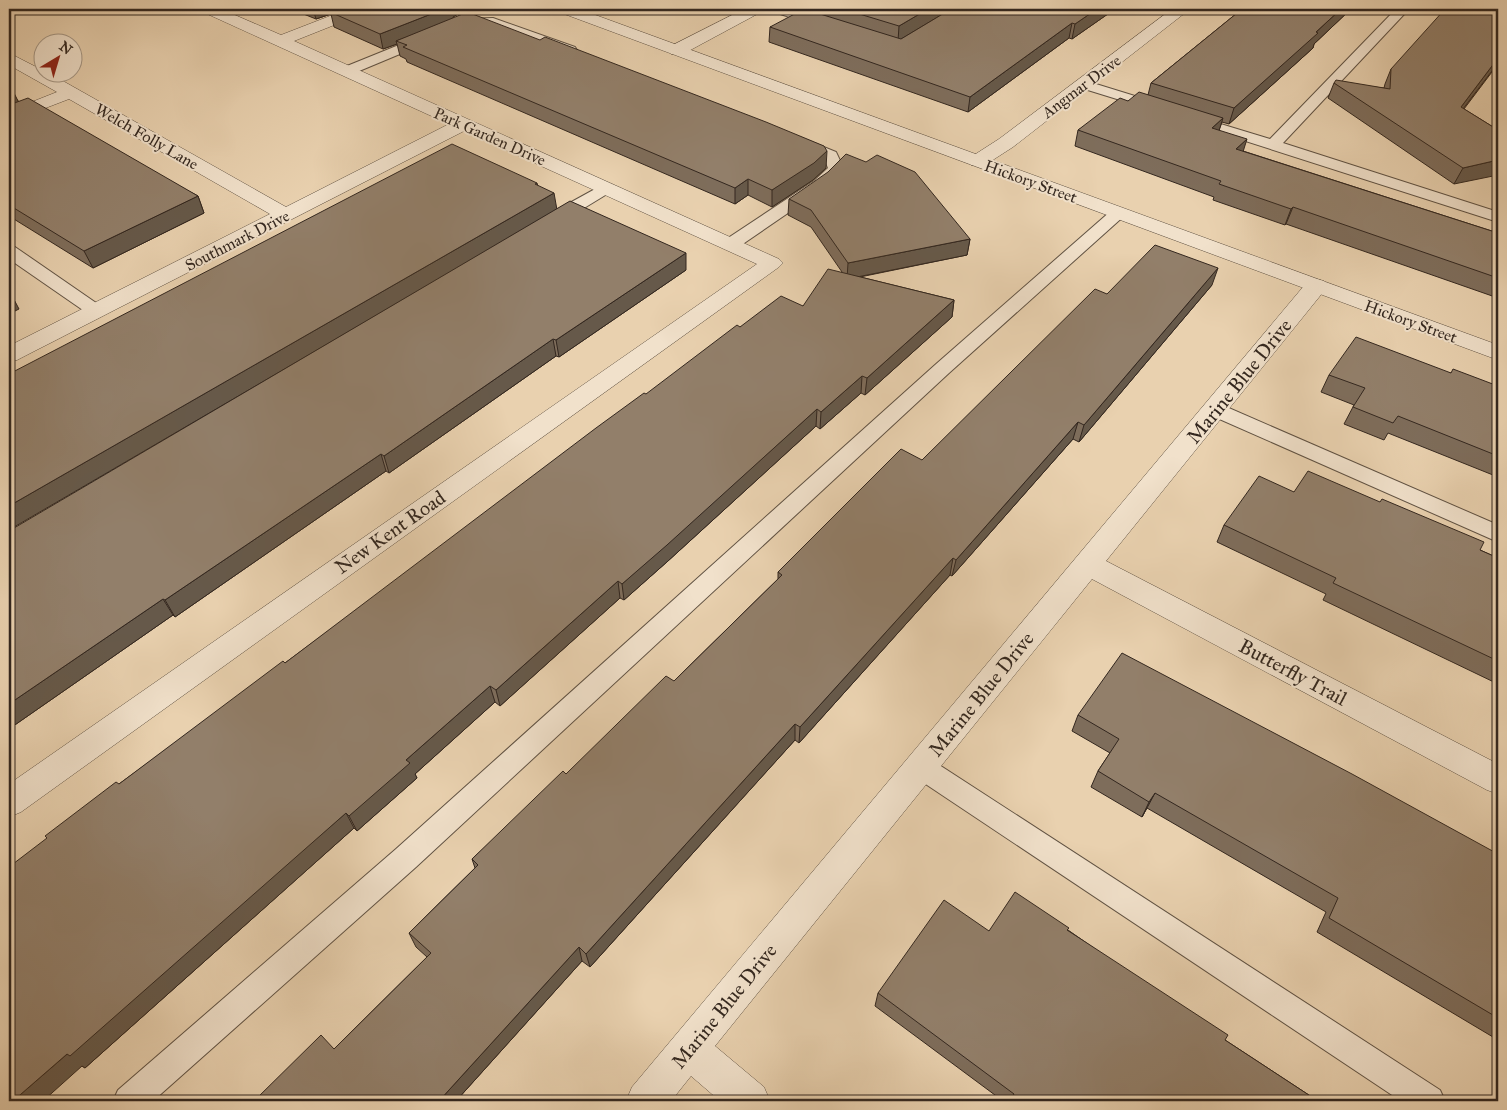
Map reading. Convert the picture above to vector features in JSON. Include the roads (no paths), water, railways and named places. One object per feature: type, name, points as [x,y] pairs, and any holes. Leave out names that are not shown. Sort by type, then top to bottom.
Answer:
[{"type":"street","name":"Park Garden Drive","points":[[214,9],[346,71],[772,263]]},
{"type":"street","points":[[281,41],[361,9]]},
{"type":"street","name":"Hickory Street","points":[[564,9],[1498,353]]},
{"type":"street","points":[[677,50],[755,9]]},
{"type":"street","name":"Angmar Drive","points":[[978,161],[1182,9]]},
{"type":"street","name":"Welch Folly Lane","points":[[9,58],[286,215]]},
{"type":"street","points":[[9,117],[70,92]]},
{"type":"street","name":"Southmark Drive","points":[[9,355],[464,124]]},
{"type":"street","name":"New Kent Road","points":[[9,802],[772,263]]},
{"type":"street","name":"Marine Blue Drive","points":[[646,1101],[1316,286]]},
{"type":"street","name":"Butterfly Trail","points":[[1088,564],[1498,780]]},
{"type":"street","points":[[690,1049],[750,1101]]},
{"type":"lane","points":[[779,9],[834,27]]},
{"type":"lane","points":[[1273,145],[1403,9]]},
{"type":"lane","points":[[346,71],[465,22],[493,22],[586,56]]},
{"type":"lane","points":[[1083,84],[1498,217]]},
{"type":"lane","points":[[731,244],[820,184],[836,169],[831,155],[786,137]]},
{"type":"lane","points":[[538,229],[606,188]]},
{"type":"lane","points":[[129,1101],[406,858],[942,369],[1118,213]]},
{"type":"lane","points":[[9,251],[96,311]]},
{"type":"lane","points":[[1215,409],[1498,534]]},
{"type":"lane","points":[[921,767],[1429,1101]]}]
